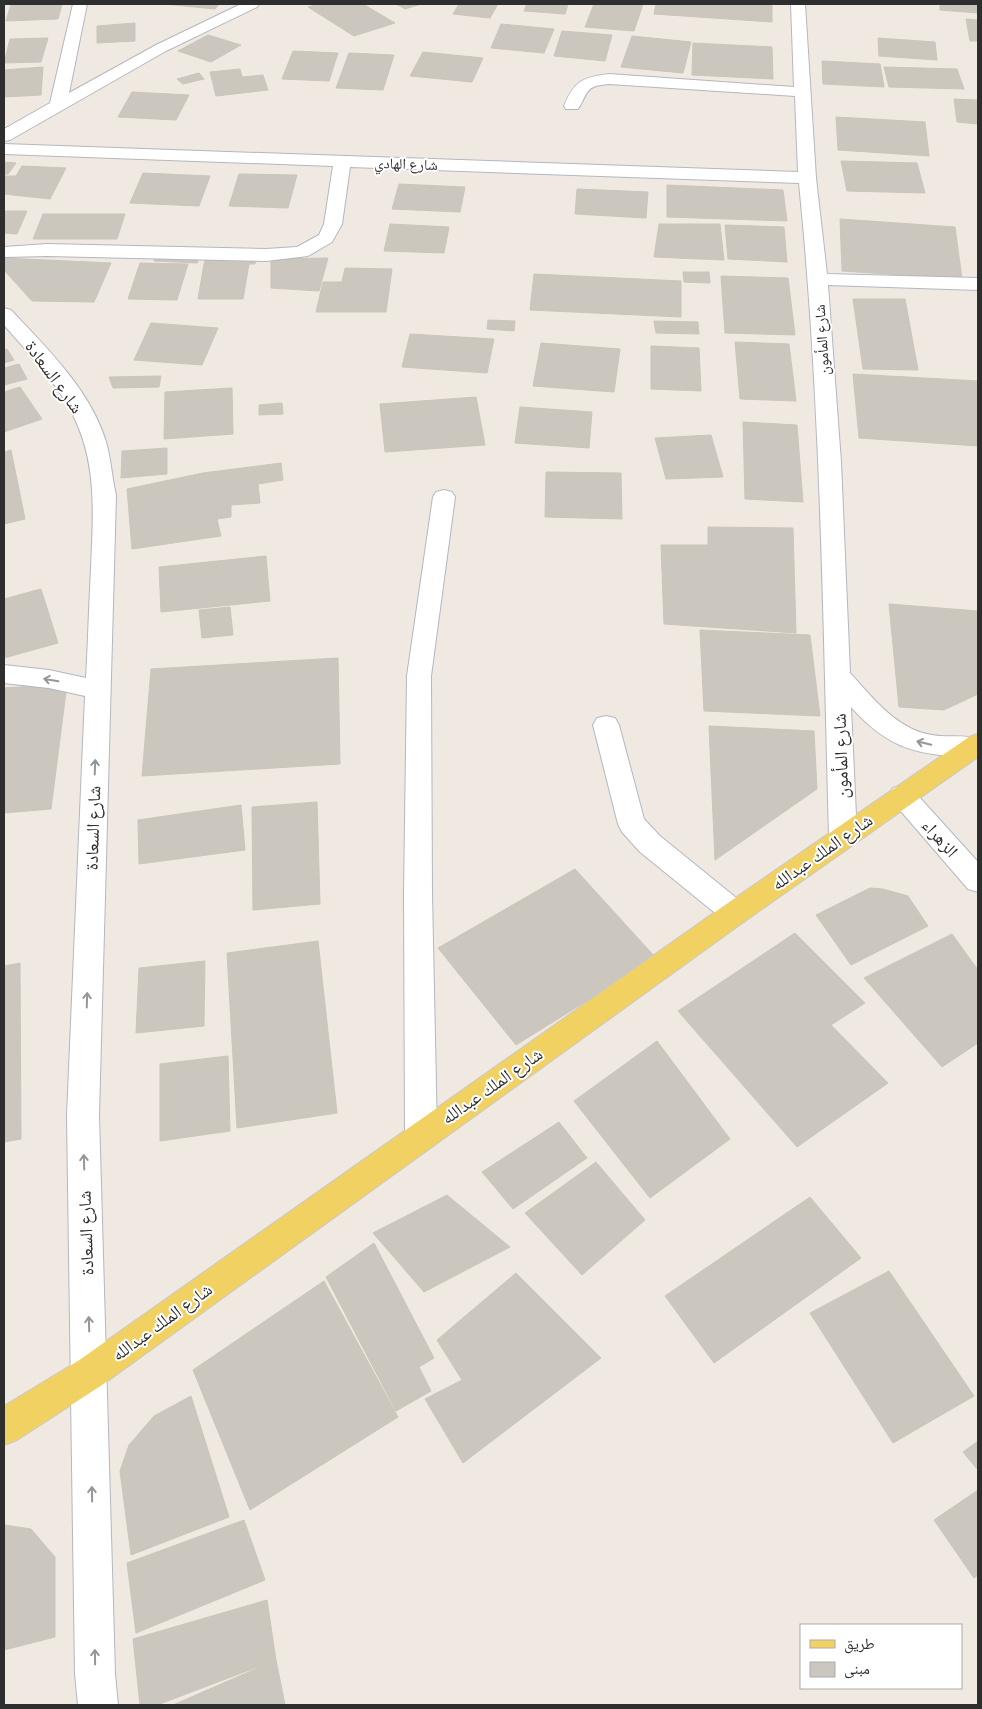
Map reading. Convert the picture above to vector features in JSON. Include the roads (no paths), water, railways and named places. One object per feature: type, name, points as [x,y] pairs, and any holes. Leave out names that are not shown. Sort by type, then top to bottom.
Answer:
[{"type":"main road","name":"شارع الملك عبدالله","points":[[4,1427],[90,1373],[735,913],[976,745]]},
{"type":"street","points":[[58,106],[80,4]]},
{"type":"street","points":[[4,136],[161,48],[252,4]]},
{"type":"street","name":"شارع المأمون","points":[[798,4],[808,178],[818,279],[830,462],[843,837]]},
{"type":"street","points":[[572,106],[577,90],[584,84],[595,80],[609,79],[802,92]]},
{"type":"street","name":"شارع الهادي","points":[[4,149],[808,178]]},
{"type":"street","points":[[4,252],[47,250],[266,255],[300,252],[326,238],[333,224],[342,161]]},
{"type":"street","points":[[818,279],[978,284]]},
{"type":"street","name":"شارع السعادة","points":[[4,314],[47,361],[75,400],[94,440],[105,494],[83,1115],[95,1674],[98,1705]]},
{"type":"street","points":[[421,1136],[418,893],[419,676],[444,497]]},
{"type":"street","points":[[4,674],[49,679],[98,690]]},
{"type":"street","name":"شارع المأمون","points":[[838,676],[869,711],[901,734],[917,742],[934,746],[976,745]]},
{"type":"street","points":[[606,725],[632,824],[650,844],[735,913]]},
{"type":"street","name":"الزهراء","points":[[902,795],[978,881]]}]
